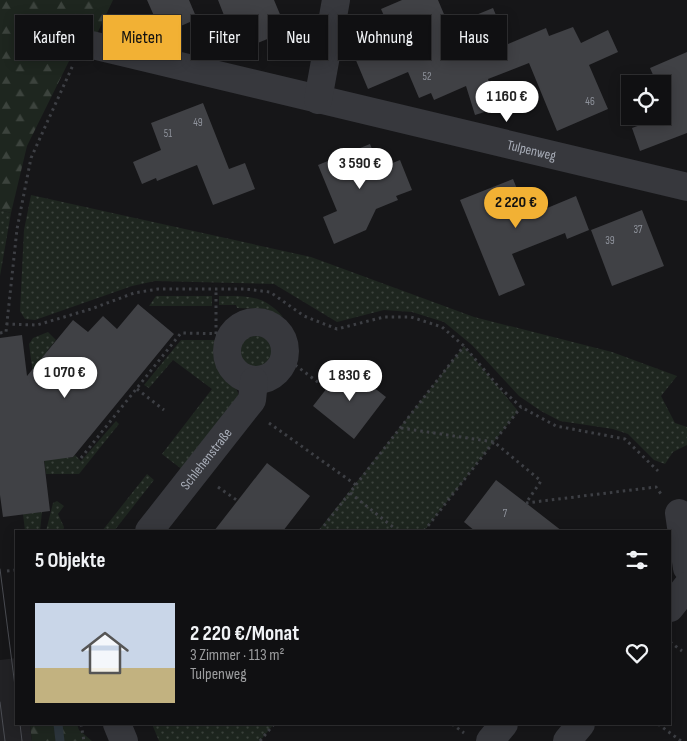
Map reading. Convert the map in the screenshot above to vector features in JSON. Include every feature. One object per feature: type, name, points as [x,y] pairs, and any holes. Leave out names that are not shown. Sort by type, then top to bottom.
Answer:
[{"type":"street","points":[[318,100],[336,0]]},
{"type":"street","name":"Tulpenweg","points":[[93,45],[687,187]]},
{"type":"street","points":[[260,322],[274,328],[280,334],[284,343],[284,362],[272,376],[254,381],[245,379],[231,368],[227,360],[227,342],[224,334],[244,324],[260,322]]},
{"type":"street","name":"Schlehenstraße","points":[[150,530],[252,400],[254,381]]},
{"type":"street","points":[[676,516],[687,568]]},
{"type":"street","points":[[671,607],[687,586]]},
{"type":"street","points":[[117,725],[124,741]]},
{"type":"street","points":[[479,739],[502,725]]},
{"type":"street","points":[[567,741],[580,725]]},
{"type":"path","points":[[0,333],[6,332],[17,229],[31,158],[76,60]]},
{"type":"path","points":[[6,324],[37,325],[91,309],[134,293],[158,289],[245,289],[270,292],[304,316],[337,329],[384,317],[411,316],[442,327],[464,346],[498,386],[521,407],[556,426],[625,439],[658,471]]},
{"type":"path","points":[[81,458],[181,332],[224,334],[216,289]]},
{"type":"path","points":[[321,530],[464,346]]},
{"type":"path","points":[[290,361],[326,389]]},
{"type":"path","points":[[137,389],[164,410]]},
{"type":"path","points":[[425,530],[521,407]]},
{"type":"path","points":[[268,422],[356,485]]},
{"type":"path","points":[[401,428],[494,442],[541,481],[526,503],[656,487]]},
{"type":"path","points":[[217,487],[238,501]]},
{"type":"path","points":[[350,493],[397,530]]},
{"type":"path","points":[[7,571],[15,570]]},
{"type":"path","points":[[671,643],[682,651]]},
{"type":"path","points":[[81,725],[84,741]]},
{"type":"path","points":[[260,741],[273,725]]},
{"type":"path","points":[[454,725],[479,739]]},
{"type":"path","points":[[659,725],[681,741]]},
{"type":"shaded area","points":[[15,658],[15,725],[30,725],[32,741],[0,741],[0,660]]},
{"type":"green space","points":[[0,0],[113,0],[106,15],[103,15],[103,21],[96,36],[93,36],[93,15],[15,15],[15,60],[70,60],[27,146],[11,213],[0,210]]},
{"type":"green space","points":[[31,195],[311,257],[474,317],[612,352],[677,376],[661,396],[675,423],[687,427],[687,445],[673,452],[665,464],[654,460],[628,434],[613,429],[560,421],[519,396],[472,345],[444,322],[412,312],[384,310],[337,322],[274,284],[155,281],[132,286],[35,320],[25,319],[20,311],[24,230]]},
{"type":"green space","points":[[0,210],[11,213],[0,276]]},
{"type":"green space","points":[[156,296],[212,296],[212,306],[149,306]]},
{"type":"green space","points":[[219,296],[246,297],[262,300],[276,309],[283,317],[266,309],[219,305]]},
{"type":"green space","points":[[256,331],[269,337],[275,350],[269,363],[256,369],[243,363],[237,350],[243,337]]},
{"type":"green space","points":[[48,332],[56,340],[47,351],[68,458],[75,455],[81,461],[116,421],[119,424],[79,474],[46,474],[29,344],[33,338]]},
{"type":"green space","points":[[181,340],[217,340],[216,351],[220,366],[239,396],[184,471],[162,454],[212,389],[173,360],[149,388],[144,385]]},
{"type":"green space","points":[[464,346],[518,411],[425,530],[319,530]]},
{"type":"green space","points":[[147,474],[154,480],[115,530],[103,530]]},
{"type":"green space","points":[[57,501],[64,506],[58,514],[64,527],[63,530],[46,530],[53,503]]},
{"type":"green space","points":[[42,512],[40,530],[25,530],[23,514]]},
{"type":"green space","points":[[30,725],[77,725],[79,730],[92,741],[32,741]]},
{"type":"green space","points":[[152,725],[273,725],[260,741],[159,741]]},
{"type":"building","points":[[147,0],[189,0],[195,15],[191,15],[191,22],[181,26],[181,15],[154,15]]},
{"type":"building","points":[[218,0],[274,0],[280,15],[268,15],[268,39],[258,43],[258,15],[224,15]]},
{"type":"building","points":[[402,0],[438,0],[444,15],[441,15],[441,60],[507,60],[507,42],[508,44],[546,28],[549,36],[573,27],[581,43],[608,30],[618,52],[589,65],[608,109],[557,131],[529,63],[488,79],[497,108],[475,115],[466,86],[434,100],[431,93],[419,98],[408,72],[368,89],[356,60],[431,60],[431,15],[384,15],[381,9]]},
{"type":"building","points":[[493,8],[496,15],[476,15]]},
{"type":"building","points":[[687,52],[687,133],[640,151],[632,128],[640,125],[671,125],[671,75],[653,75],[650,68]]},
{"type":"building","points":[[203,103],[229,169],[245,163],[255,189],[213,205],[197,165],[157,181],[156,178],[142,184],[133,162],[161,150],[151,123]]},
{"type":"building","points":[[370,144],[380,168],[400,160],[412,190],[396,196],[398,200],[376,209],[366,230],[334,244],[323,217],[337,211],[318,165]]},
{"type":"building","points":[[513,179],[528,216],[576,196],[589,230],[567,239],[565,233],[512,254],[525,285],[499,296],[460,200]]},
{"type":"building","points":[[642,210],[664,266],[612,286],[591,230]]},
{"type":"building","points":[[138,304],[174,334],[73,457],[44,461],[50,511],[3,517],[0,495],[0,338],[22,335],[27,376],[73,320],[88,332],[103,316],[117,329]]},
{"type":"building","points":[[345,365],[386,397],[354,439],[313,406]]},
{"type":"building","points":[[267,463],[310,496],[284,530],[215,530]]},
{"type":"building","points":[[496,480],[561,530],[474,530],[464,522]]},
{"type":"waterway","points":[[58,725],[60,741]]},
{"type":"tram line","points":[[0,569],[15,686]]},
{"type":"tram line","points":[[0,702],[5,741]]},
{"type":"tram line","points":[[20,725],[22,741]]}]
